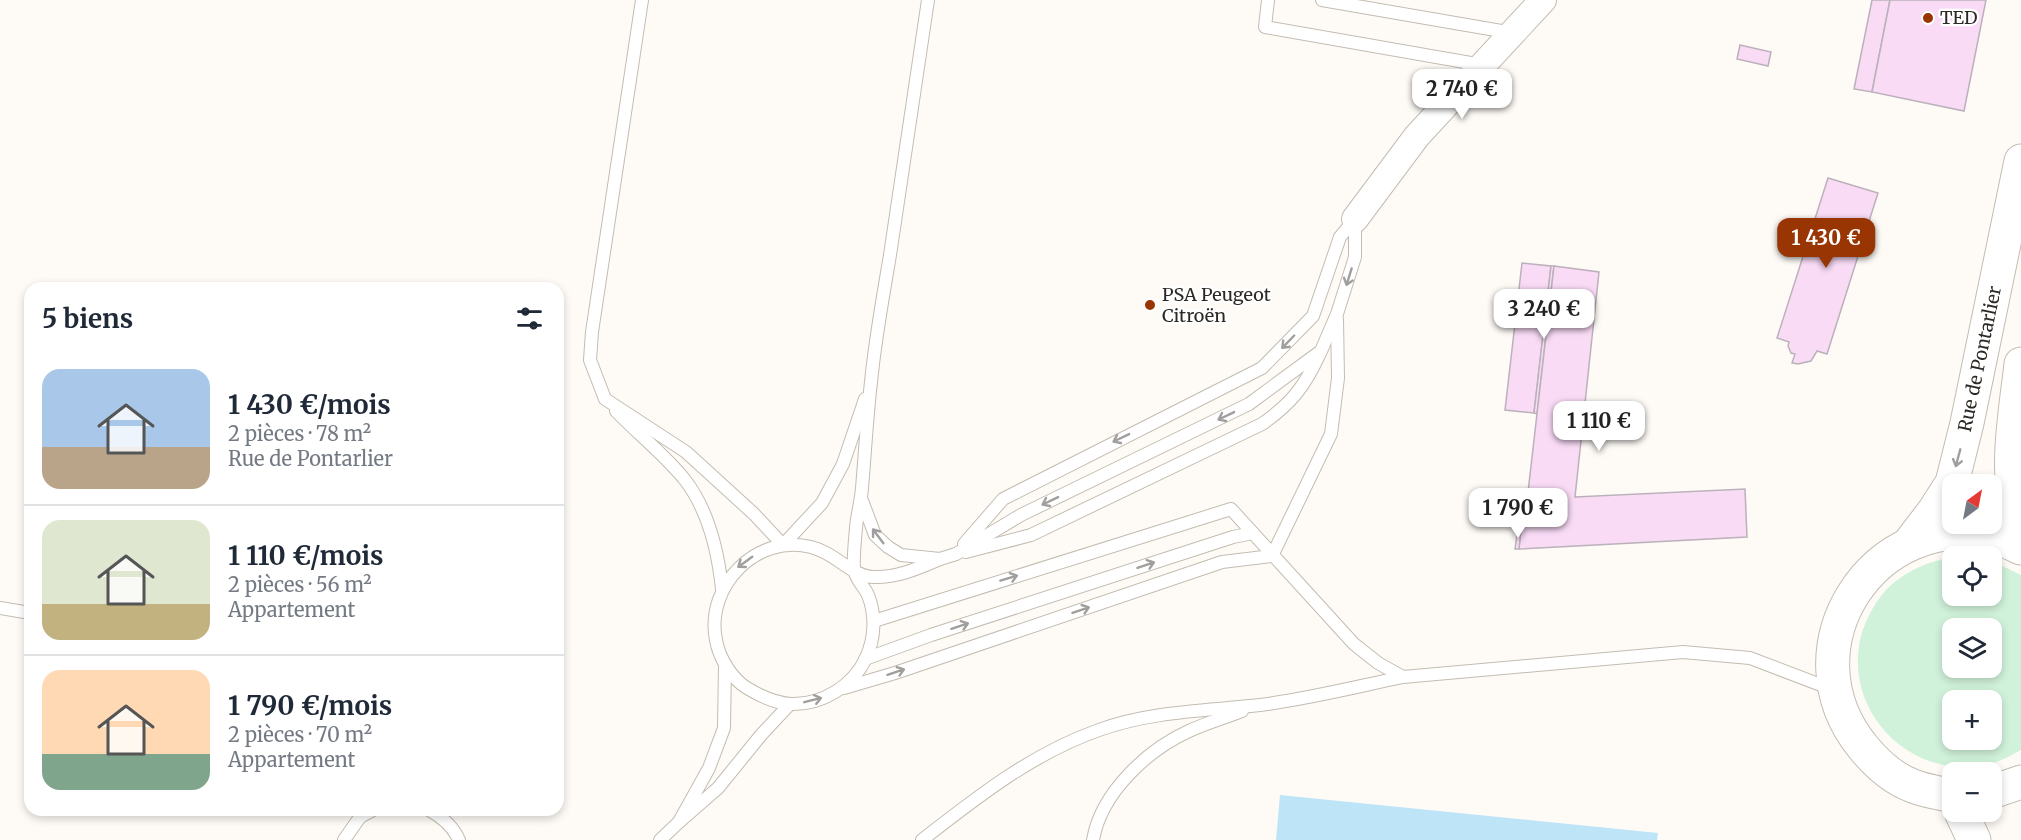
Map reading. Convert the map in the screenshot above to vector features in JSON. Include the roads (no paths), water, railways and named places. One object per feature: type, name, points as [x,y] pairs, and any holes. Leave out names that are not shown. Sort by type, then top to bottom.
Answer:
[{"type":"main road","name":"Rue de Pontarlier","points":[[1908,545],[1952,483],[1967,423],[2021,161]]},
{"type":"main road","points":[[2021,364],[2012,451],[2014,488],[2021,526]]},
{"type":"main road","points":[[1942,793],[1912,786],[1876,763],[1849,729],[1834,690],[1832,646],[1846,604],[1872,569],[1908,545],[1951,533],[1996,537],[2021,548]]},
{"type":"main road","points":[[2002,789],[2021,782]]},
{"type":"main road","points":[[1966,822],[1974,840]]},
{"type":"street","points":[[1355,219],[1417,136],[1543,0]]},
{"type":"lane","points":[[642,0],[592,332],[590,360],[605,399],[684,480],[698,500],[719,558],[722,589]]},
{"type":"lane","points":[[854,572],[856,524],[861,498],[871,381],[928,0]]},
{"type":"lane","points":[[1268,0],[1265,27],[1483,65]]},
{"type":"lane","points":[[1322,0],[1514,33]]},
{"type":"lane","points":[[854,572],[872,577],[909,572],[956,554],[1031,535],[1262,424],[1287,406],[1310,374],[1321,351],[1337,314],[1355,257],[1355,219]]},
{"type":"lane","points":[[956,554],[1003,499],[1263,368],[1313,316],[1340,237],[1355,219]]},
{"type":"lane","points":[[1272,556],[1331,434],[1338,378],[1337,314]]},
{"type":"lane","points":[[956,554],[1021,515],[1249,405],[1321,351]]},
{"type":"lane","points":[[783,545],[822,503],[843,464],[871,381]]},
{"type":"lane","points":[[605,399],[686,452],[754,514],[783,545]]},
{"type":"lane","points":[[861,498],[875,535],[888,547],[901,555],[940,559]]},
{"type":"lane","points":[[873,621],[1231,509],[1354,644],[1378,663],[1402,677]]},
{"type":"lane","points":[[866,659],[1210,544],[1253,533]]},
{"type":"lane","points":[[840,689],[855,676],[866,659],[872,640],[873,621],[868,595],[854,572],[834,555],[810,546],[783,545],[758,553],[737,568],[722,589],[714,615],[716,640],[725,665],[742,685],[765,698],[790,704],[816,701],[840,689],[895,673],[1222,562],[1272,556]]},
{"type":"lane","points":[[0,609],[24,612]]},
{"type":"lane","points":[[922,840],[976,798],[1045,753],[1098,730],[1146,716],[1295,700],[1402,677],[1683,652],[1750,658],[1834,690]]},
{"type":"lane","points":[[679,822],[709,768],[724,728],[725,665]]},
{"type":"lane","points":[[660,840],[718,788],[790,704]]},
{"type":"lane","points":[[1093,840],[1095,826],[1118,788],[1149,756],[1188,731],[1260,705]]},
{"type":"lane","points":[[344,840],[361,816]]},
{"type":"lane","points":[[440,816],[456,832],[459,840]]},
{"type":"water","points":[[1280,795],[1658,833],[1657,840],[1276,840]]},
{"type":"place","name":"TED","points":[[1928,18]]},
{"type":"place","name":"PSA Peugeot Citroën","points":[[1150,305]]}]
